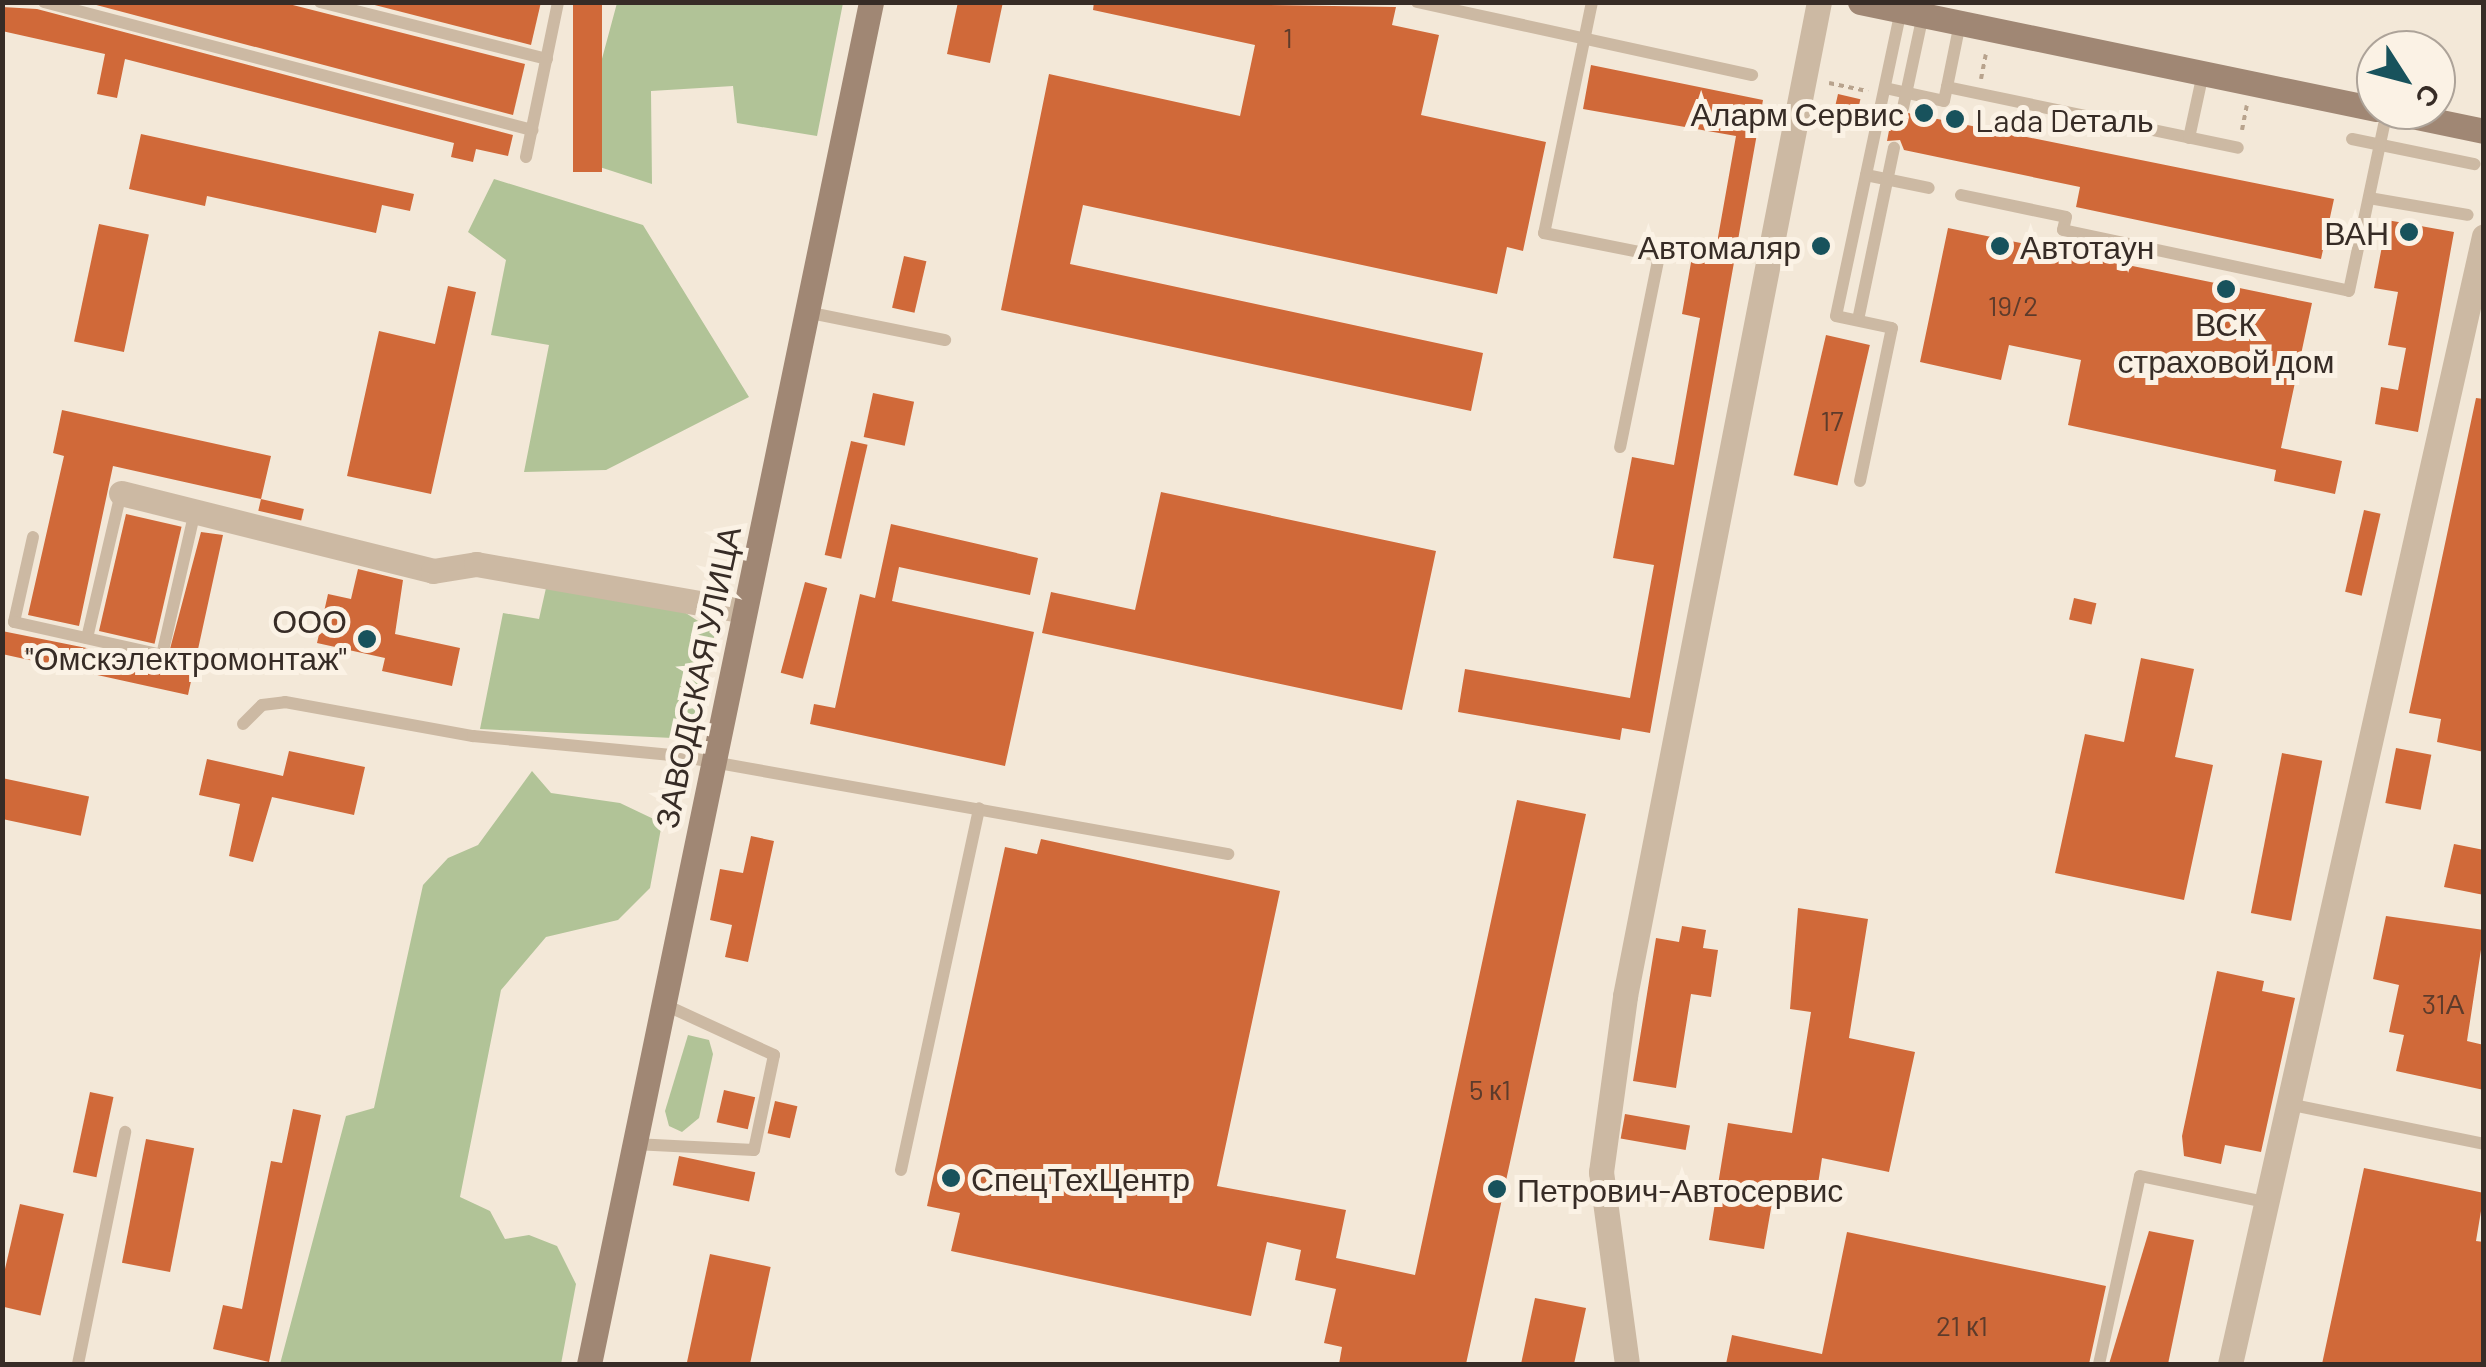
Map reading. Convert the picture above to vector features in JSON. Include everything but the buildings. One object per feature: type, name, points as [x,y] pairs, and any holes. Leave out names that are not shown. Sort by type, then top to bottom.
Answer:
[{"type":"main road","name":"ЗАВОДСКАЯ УЛИЦА","points":[[589,1364],[871,2]]},
{"type":"main road","points":[[1860,2],[2356,105]]},
{"type":"main road","points":[[2456,125],[2484,131]]},
{"type":"street","points":[[1627,1364],[1601,1172],[1625,996],[1819,2]]},
{"type":"street","points":[[2230,1364],[2285,1104],[2484,236]]},
{"type":"street","points":[[120,493],[433,570],[476,564],[744,610]]},
{"type":"lane","points":[[44,2],[532,130]]},
{"type":"lane","points":[[320,2],[547,59]]},
{"type":"lane","points":[[526,157],[558,2]]},
{"type":"lane","points":[[1417,2],[1752,74]]},
{"type":"lane","points":[[1592,2],[1544,233],[1659,256],[1620,447]]},
{"type":"lane","points":[[1860,481],[1892,328],[1836,316],[1884,88],[1912,13]]},
{"type":"lane","points":[[1903,108],[1912,13]]},
{"type":"lane","points":[[1884,88],[1944,101],[1960,23]]},
{"type":"lane","points":[[2189,138],[2203,73]]},
{"type":"lane","points":[[1947,86],[2238,148]]},
{"type":"lane","points":[[1962,195],[2066,217],[2063,230],[2349,291],[2381,130]]},
{"type":"lane","points":[[2352,138],[2474,164]]},
{"type":"lane","points":[[1858,320],[1894,148]]},
{"type":"lane","points":[[1866,174],[1929,188]]},
{"type":"lane","points":[[2369,198],[2468,215]]},
{"type":"lane","points":[[806,312],[945,340]]},
{"type":"lane","points":[[87,638],[120,493]]},
{"type":"lane","points":[[32,537],[14,622],[162,655],[195,510]]},
{"type":"lane","points":[[243,724],[262,705],[285,702],[474,736],[712,762],[1228,854]]},
{"type":"lane","points":[[901,1170],[980,808]]},
{"type":"lane","points":[[634,1144],[754,1150],[774,1055],[663,1004]]},
{"type":"lane","points":[[2285,1104],[2484,1144]]},
{"type":"lane","points":[[78,1364],[125,1132]]},
{"type":"lane","points":[[2100,1364],[2140,1176],[2264,1202]]},
{"type":"path","points":[[1978,93],[1988,46]]},
{"type":"path","points":[[1851,88],[1858,89]]},
{"type":"path","points":[[2238,148],[2248,100]]},
{"type":"green space","points":[[617,3],[843,3],[817,136],[737,123],[733,86],[651,91],[652,184],[575,159]]},
{"type":"green space","points":[[494,179],[643,225],[749,397],[606,470],[524,472],[549,345],[491,335],[506,260],[468,232]]},
{"type":"green space","points":[[546,588],[675,606],[715,632],[694,739],[480,729],[503,613],[539,619]]},
{"type":"green space","points":[[532,771],[551,793],[620,803],[662,823],[650,888],[618,920],[546,937],[501,990],[460,1197],[490,1211],[505,1239],[529,1235],[557,1246],[576,1284],[561,1364],[280,1364],[346,1116],[374,1108],[423,885],[448,858],[478,845]]},
{"type":"green space","points":[[688,1035],[709,1040],[713,1054],[699,1118],[682,1132],[669,1126],[665,1111]]},
{"type":"place","name":"Аларм Сервис","points":[[1924,113]]},
{"type":"place","name":"Lada Dеталь","points":[[1955,119]]},
{"type":"place","name":"ВАН","points":[[2409,232]]},
{"type":"place","name":"Автомаляр","points":[[1821,246]]},
{"type":"place","name":"Автотаун","points":[[2000,246]]},
{"type":"place","name":"ВСК страховой дом","points":[[2226,289]]},
{"type":"place","name":"ООО \"Омскэлектромонтаж\"","points":[[367,639]]},
{"type":"place","name":"СпецТехЦентр","points":[[951,1178]]},
{"type":"place","name":"Петрович-Автосервис","points":[[1497,1189]]}]
